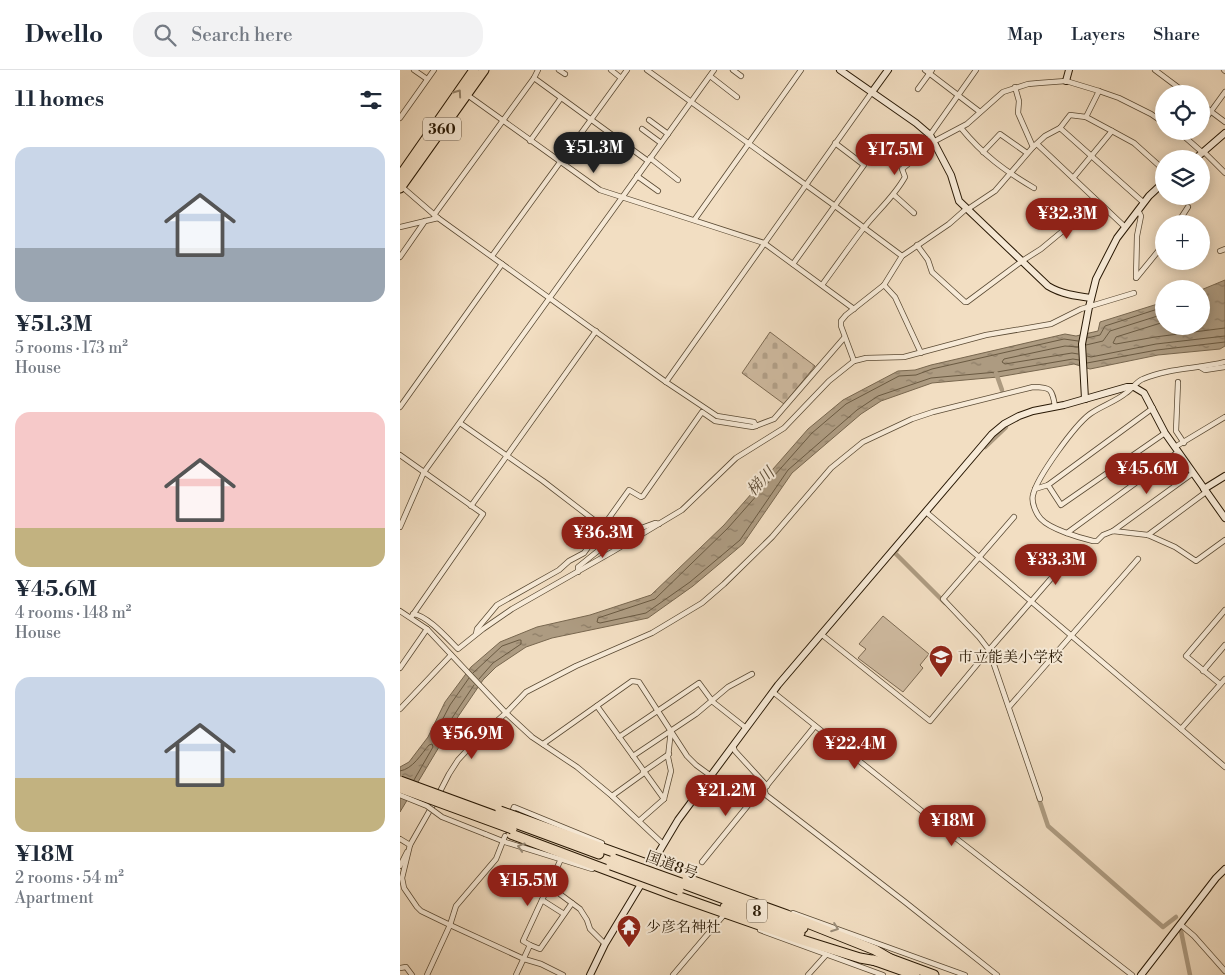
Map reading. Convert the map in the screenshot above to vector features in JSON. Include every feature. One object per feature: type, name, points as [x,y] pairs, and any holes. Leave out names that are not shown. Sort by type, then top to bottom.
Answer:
[{"type":"highway","name":"360","points":[[400,176],[474,70]]},
{"type":"highway","name":"360","points":[[400,187],[484,70]]},
{"type":"highway","name":"国道8号","points":[[400,781],[420,792],[511,828],[615,860],[679,890],[830,944],[846,947],[915,975]]},
{"type":"highway","name":"国道8号","points":[[400,788],[420,792]]},
{"type":"highway","points":[[420,792],[463,799],[511,828],[618,874],[641,883],[679,890]]},
{"type":"highway","points":[[511,828],[615,860],[651,866],[787,915],[830,944]]},
{"type":"highway","points":[[846,947],[875,950],[892,960],[938,970]]},
{"type":"street","points":[[414,70],[427,80]]},
{"type":"street","points":[[400,118],[434,70]]},
{"type":"street","points":[[400,227],[436,217],[538,70]]},
{"type":"street","points":[[559,70],[565,74]]},
{"type":"street","points":[[611,70],[621,78]]},
{"type":"street","points":[[492,256],[627,70]]},
{"type":"street","points":[[647,70],[902,256]]},
{"type":"street","points":[[400,527],[424,472],[714,70]]},
{"type":"street","points":[[733,70],[741,76]]},
{"type":"street","points":[[694,219],[801,70]]},
{"type":"street","points":[[840,70],[916,123],[930,135],[951,175],[956,195],[966,209],[1022,261],[1054,290],[1091,298]]},
{"type":"street","points":[[666,382],[805,184],[888,70]]},
{"type":"street","points":[[930,135],[976,70]]},
{"type":"street","points":[[1066,81],[1069,70]]},
{"type":"street","points":[[1155,70],[1175,85]]},
{"type":"street","points":[[918,89],[929,71],[980,112]]},
{"type":"street","points":[[710,76],[738,97]]},
{"type":"street","points":[[534,78],[678,180]]},
{"type":"street","points":[[822,285],[864,227],[894,195],[905,177],[902,168],[934,143],[961,128],[1003,92],[1028,84],[1066,81],[1120,98],[1155,117]]},
{"type":"street","points":[[1015,87],[1019,101],[1018,113],[1035,146],[1073,178],[1125,227]]},
{"type":"street","points":[[1086,117],[1099,91]]},
{"type":"street","points":[[1225,92],[1211,112],[1225,122]]},
{"type":"street","points":[[466,94],[600,190],[764,243],[854,309]]},
{"type":"street","points":[[530,141],[561,98]]},
{"type":"street","points":[[854,361],[844,338],[841,321],[884,284],[902,256],[995,190],[1027,153],[1045,136],[1060,128],[1070,115],[1086,117],[1134,143],[1155,162]]},
{"type":"street","points":[[649,120],[668,134]]},
{"type":"street","points":[[961,128],[983,152],[1010,173],[1034,188]]},
{"type":"street","points":[[1060,128],[1144,203]]},
{"type":"street","points":[[642,129],[661,143]]},
{"type":"street","points":[[1073,178],[1112,131]]},
{"type":"street","points":[[1205,150],[1225,133]]},
{"type":"street","points":[[983,152],[1000,134],[1027,153]]},
{"type":"street","points":[[1189,140],[1201,150]]},
{"type":"street","points":[[793,264],[864,165],[835,143]]},
{"type":"street","points":[[1210,159],[1225,173]]},
{"type":"street","points":[[637,176],[658,191]]},
{"type":"street","points":[[400,187],[436,217],[666,382],[717,416],[754,422],[756,426]]},
{"type":"street","points":[[1085,399],[1082,344],[1096,279],[1117,238],[1155,191]]},
{"type":"street","points":[[894,195],[914,213]]},
{"type":"street","points":[[917,245],[928,260],[932,272],[965,302],[1041,249],[1076,220],[1094,198]]},
{"type":"street","points":[[1183,215],[1188,207]]},
{"type":"street","points":[[1138,210],[1141,216],[1136,236],[1136,278],[1155,255]]},
{"type":"street","points":[[400,257],[425,221]]},
{"type":"street","points":[[400,407],[502,264]]},
{"type":"street","points":[[884,284],[895,296],[921,353]]},
{"type":"street","points":[[412,616],[417,614],[426,620],[458,649],[512,609],[682,510],[736,458],[784,428],[829,382],[854,361],[866,358],[904,357],[986,335],[1051,324],[1070,314],[1089,310],[1134,293]]},
{"type":"street","points":[[471,506],[596,331]]},
{"type":"street","points":[[476,634],[477,629],[497,606],[559,570],[569,561],[584,553],[629,490],[641,497],[644,496],[702,412],[715,421],[753,427],[774,419],[844,338]]},
{"type":"street","points":[[1193,474],[1113,532],[1103,535],[1097,541],[1067,533],[1042,520],[1034,505],[1032,496],[1068,438],[1089,415],[1125,395],[1141,379],[1172,370],[1225,362]]},
{"type":"street","points":[[1200,367],[1205,370],[1225,367]]},
{"type":"street","points":[[1178,382],[1176,431],[1184,443]]},
{"type":"street","points":[[400,866],[404,855],[453,767],[504,712],[526,692],[576,666],[652,633],[702,603],[772,537],[831,468],[863,442],[912,419],[962,403],[1033,387],[1050,389],[1053,392],[1055,406]]},
{"type":"street","points":[[590,975],[605,944],[663,844],[773,692],[992,434],[1004,424],[1019,416],[1127,387],[1134,387],[1144,393],[1165,433],[1225,518]]},
{"type":"street","points":[[1035,489],[1048,485],[1153,408]]},
{"type":"street","points":[[1067,533],[1184,443],[1225,417]]},
{"type":"street","points":[[460,423],[543,481],[603,527],[614,538]]},
{"type":"street","points":[[1048,485],[1061,505],[1165,433]]},
{"type":"street","points":[[400,455],[483,514],[412,616]]},
{"type":"street","points":[[1148,534],[1225,476]]},
{"type":"street","points":[[926,512],[1225,767]]},
{"type":"street","points":[[1014,517],[943,599],[979,636],[989,650],[1040,800]]},
{"type":"street","points":[[578,572],[578,567],[614,538],[655,523],[659,524]]},
{"type":"street","points":[[1113,532],[1148,534],[1175,547],[1196,561],[1225,540]]},
{"type":"street","points":[[821,634],[930,721],[1030,601],[1068,559]]},
{"type":"street","points":[[1009,707],[1138,559]]},
{"type":"street","points":[[1182,729],[1223,681],[1203,671],[1186,656],[1225,610]]},
{"type":"street","points":[[400,611],[412,616],[428,629],[504,712],[532,737],[577,767],[612,796],[663,844]]},
{"type":"street","points":[[400,668],[428,629]]},
{"type":"street","points":[[1203,671],[1225,645]]},
{"type":"street","points":[[400,709],[453,657]]},
{"type":"street","points":[[632,756],[712,702],[728,687],[752,674]]},
{"type":"street","points":[[543,744],[632,681],[639,682],[687,756],[711,776]]},
{"type":"street","points":[[619,737],[700,683],[712,702],[746,728]]},
{"type":"street","points":[[773,692],[1132,975]]},
{"type":"street","points":[[597,706],[664,799]]},
{"type":"street","points":[[702,862],[758,793],[766,788],[815,726]]},
{"type":"street","points":[[639,821],[664,799],[671,771],[669,754],[671,730]]},
{"type":"street","points":[[733,746],[735,751],[766,788],[766,795],[997,975]]},
{"type":"street","points":[[612,796],[669,754]]},
{"type":"street","points":[[400,794],[427,806],[442,817],[485,834],[511,828],[561,859],[605,873],[618,874]]},
{"type":"street","points":[[434,975],[427,974],[450,925],[456,906],[496,859],[511,828]]},
{"type":"street","points":[[400,838],[409,846]]},
{"type":"street","points":[[409,846],[402,878],[404,888],[416,907],[450,925],[563,975]]},
{"type":"street","points":[[561,859],[523,941],[540,949],[572,903]]},
{"type":"street","points":[[1142,975],[1216,878],[1225,869]]},
{"type":"street","points":[[674,874],[696,877],[938,970],[965,975]]},
{"type":"street","points":[[549,886],[580,909],[587,920],[590,930],[605,944]]},
{"type":"street","points":[[679,890],[679,900],[723,916],[830,944],[883,975]]},
{"type":"street","points":[[542,900],[564,914]]},
{"type":"street","points":[[673,975],[723,916]]},
{"type":"street","points":[[1180,924],[1194,936],[1225,971]]},
{"type":"street","points":[[808,975],[830,944]]},
{"type":"street","points":[[516,975],[530,945]]},
{"type":"street","points":[[400,968],[406,967],[412,975]]},
{"type":"green space","points":[[770,332],[815,366],[784,404],[742,373]]},
{"type":"green space","points":[[883,616],[929,654],[920,665],[923,668],[903,692],[858,658],[866,649],[859,644]]},
{"type":"water","points":[[1225,280],[1225,346],[1220,349],[1158,355],[1090,369],[1074,364],[998,377],[932,383],[881,401],[861,414],[792,473],[743,544],[693,586],[648,618],[552,638],[526,647],[496,667],[483,680],[451,727],[400,812],[400,767],[409,762],[428,737],[445,702],[471,667],[500,642],[537,627],[590,615],[651,595],[724,525],[808,429],[843,400],[898,371],[915,370],[1065,334],[1076,336],[1098,331],[1100,322],[1155,305],[1155,335],[1210,335],[1210,286]]},
{"type":"waterway","points":[[996,373],[1002,390]]},
{"type":"waterway","points":[[985,447],[1006,427]]},
{"type":"waterway","points":[[897,550],[894,552],[945,603]]},
{"type":"waterway","points":[[1038,796],[1048,826],[1163,927],[1176,917]]},
{"type":"waterway","points":[[1181,931],[1190,975]]},
{"type":"place","name":"市立能美小学校","points":[[941,678]]},
{"type":"place","name":"少彦名神社","points":[[629,948]]},
{"type":"water label","name":"梯川","points":[[760,481]]}]
